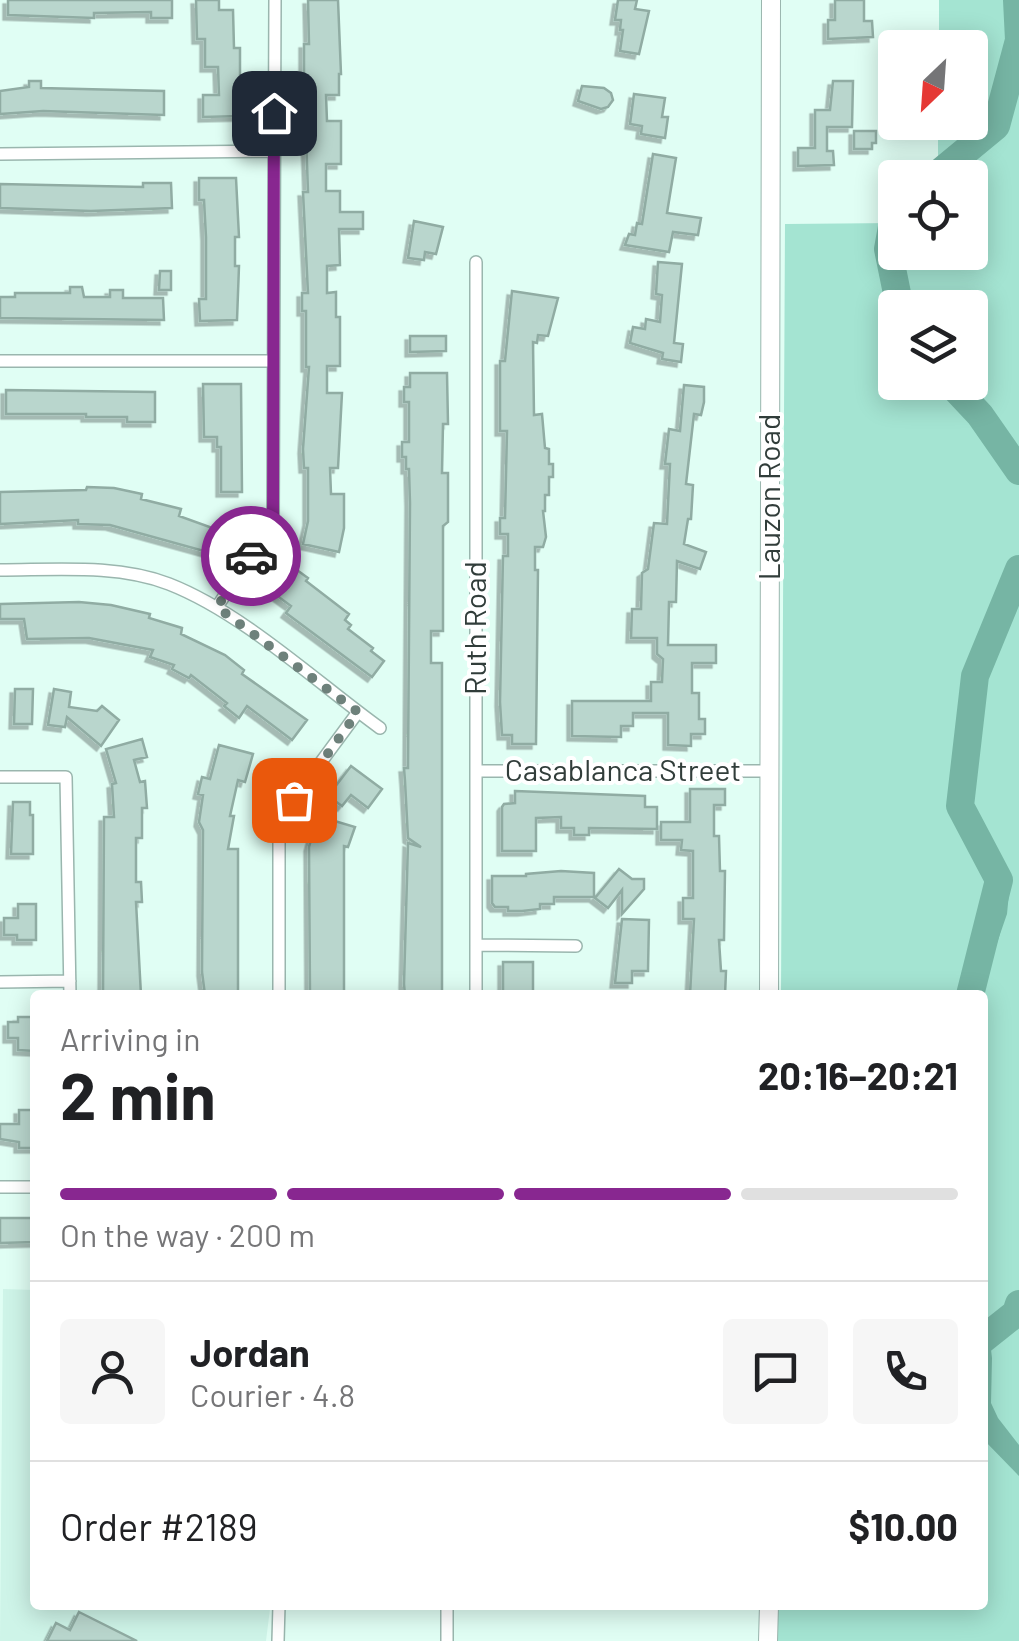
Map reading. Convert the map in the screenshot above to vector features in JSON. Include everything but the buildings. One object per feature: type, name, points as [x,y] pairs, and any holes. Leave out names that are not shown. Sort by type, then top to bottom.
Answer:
[{"type":"street","points":[[217,607],[273,522],[275,0]]},
{"type":"street","name":"Lauzon Road","points":[[770,990],[771,0]]},
{"type":"street","points":[[0,154],[274,151]]},
{"type":"street","name":"Ruth Road","points":[[476,262],[476,990]]},
{"type":"street","points":[[0,362],[274,361]]},
{"type":"street","points":[[0,570],[108,571],[166,583],[217,607],[380,728]]},
{"type":"street","points":[[279,990],[280,835],[294,800],[358,712]]},
{"type":"street","name":"Casablanca Street","points":[[476,771],[770,771]]},
{"type":"street","points":[[0,777],[66,777],[70,988],[0,982]]},
{"type":"street","points":[[476,944],[576,946]]},
{"type":"street","points":[[0,1187],[30,1187]]},
{"type":"street","points":[[278,1641],[280,1610]]},
{"type":"street","points":[[447,1610],[447,1641]]},
{"type":"street","points":[[768,1641],[769,1610]]},
{"type":"shaded area","points":[[939,0],[1019,0],[1019,1641],[777,1641],[777,1610],[988,1610],[988,990],[781,990],[785,224],[878,223],[878,270],[988,270],[988,160],[938,160],[938,140],[988,140],[988,30],[939,30]]},
{"type":"shaded area","points":[[988,892],[1009,893],[1007,914],[981,990],[961,990]]},
{"type":"shaded area","points":[[3,1289],[30,1290],[30,1610],[270,1610],[266,1641],[0,1641]]},
{"type":"shaded area","points":[[988,1324],[991,1403],[1019,1445],[1019,1476],[988,1444]]},
{"type":"waterway","points":[[955,160],[996,126],[1019,40],[1017,0]]},
{"type":"waterway","points":[[892,270],[896,290]]},
{"type":"waterway","points":[[966,400],[1019,471]]},
{"type":"waterway","points":[[971,990],[999,880],[960,806],[975,676],[1019,569]]},
{"type":"waterway","points":[[988,1335],[1016,1313],[1019,1304]]},
{"type":"way so far","points":[[251,556],[217,607],[358,712],[294,800]]},
{"type":"route","points":[[251,556],[273,522],[274,113]]}]
